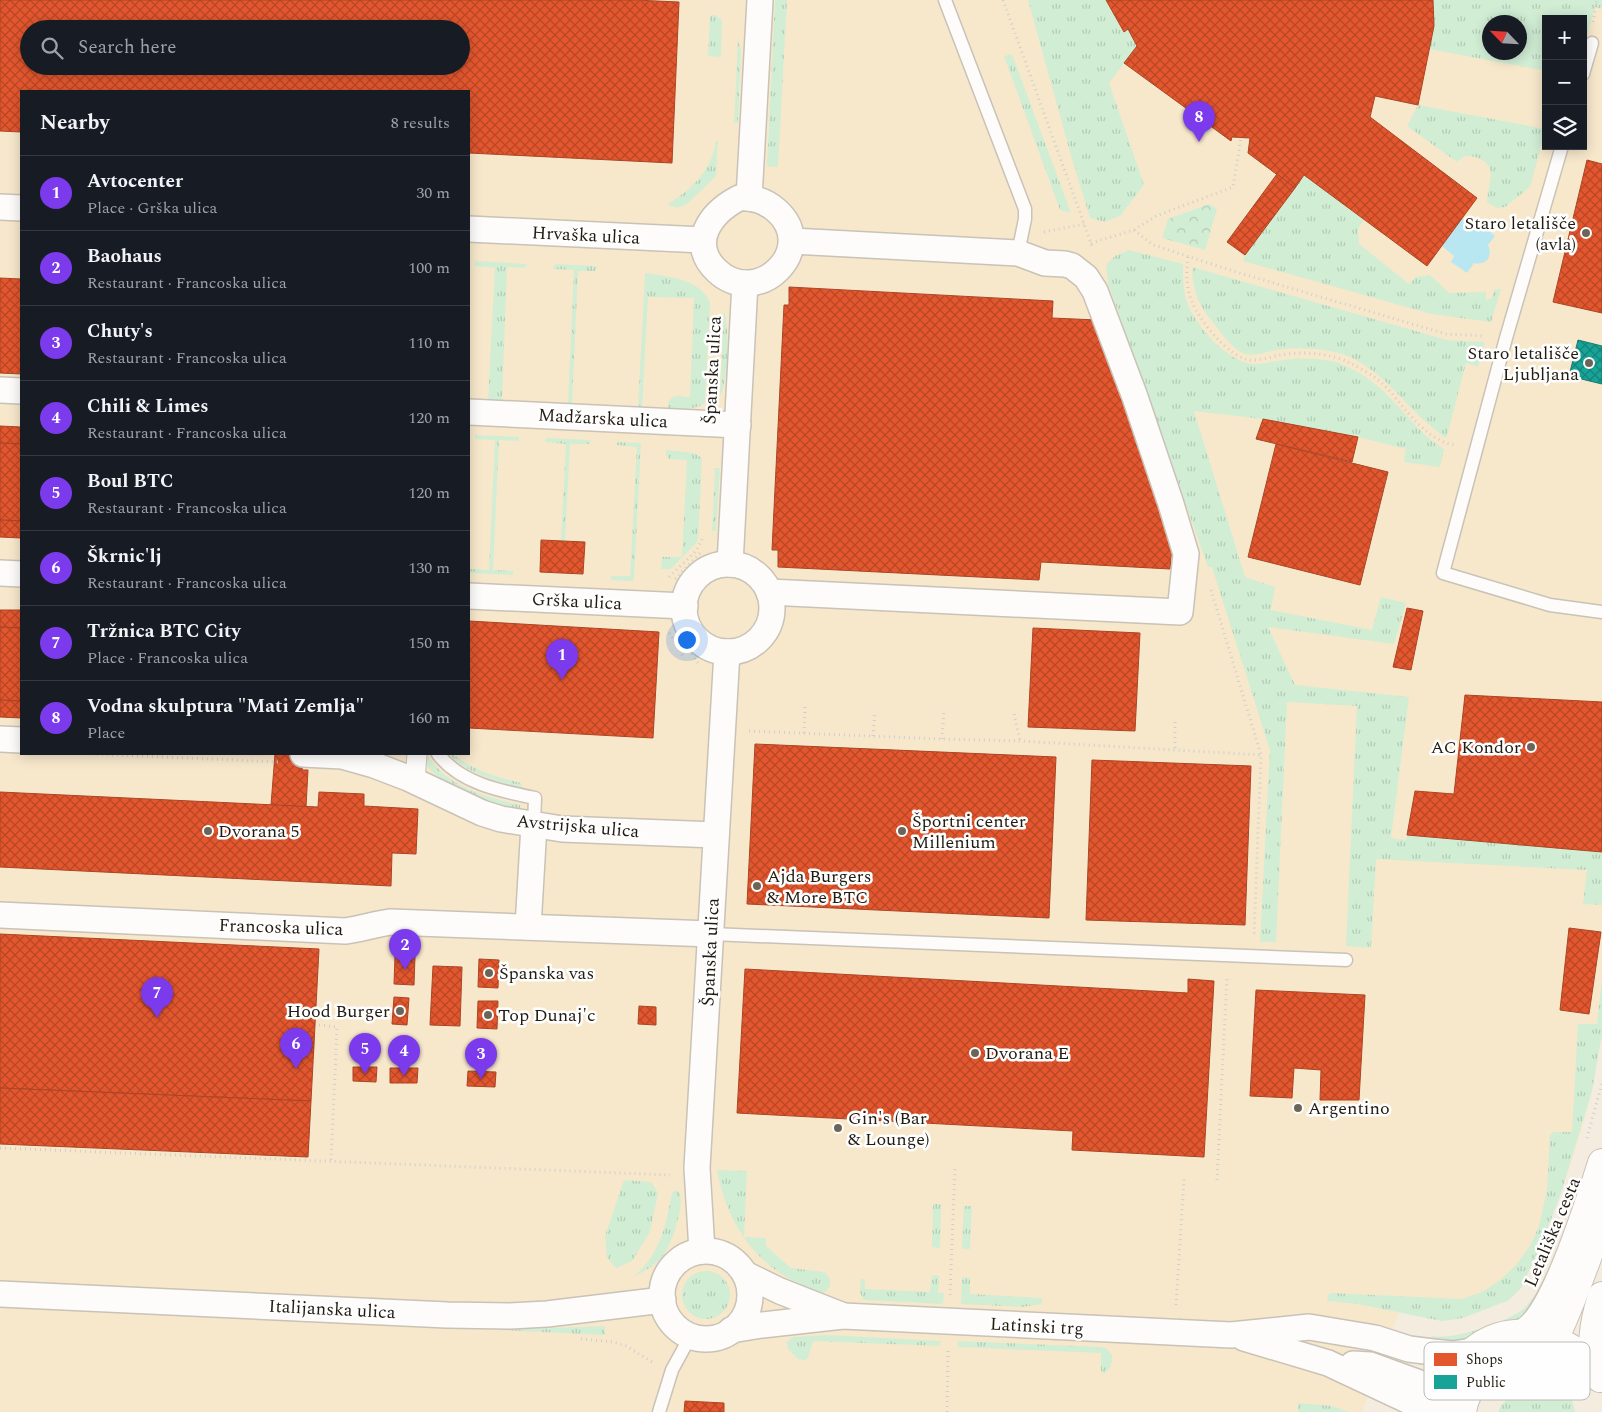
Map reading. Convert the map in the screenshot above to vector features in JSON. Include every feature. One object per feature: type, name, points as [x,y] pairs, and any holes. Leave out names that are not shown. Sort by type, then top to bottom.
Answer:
[{"type":"main road","name":"Letališka cesta","points":[[1523,1333],[1530,1330],[1541,1316],[1552,1296],[1582,1223],[1602,1163]]},
{"type":"main road","points":[[1550,1342],[1558,1330],[1582,1272],[1602,1214]]},
{"type":"main road","points":[[1599,1376],[1594,1360],[1594,1333],[1596,1316],[1602,1296]]},
{"type":"main road","points":[[1489,1342],[1509,1334],[1523,1333],[1552,1339],[1557,1342]]},
{"type":"main road","points":[[1590,1366],[1599,1376]]},
{"type":"street","points":[[749,198],[760,0]]},
{"type":"street","points":[[738,198],[749,198],[763,201],[783,216],[792,241],[789,254],[782,265],[760,282],[745,284],[735,282],[717,271],[709,262],[703,240],[708,225],[717,212],[738,198]]},
{"type":"street","points":[[0,207],[20,208]]},
{"type":"street","name":"Hrvaška ulica","points":[[470,229],[703,240]]},
{"type":"street","points":[[769,592],[1180,612],[1186,554],[1172,504],[1135,397],[1095,291],[1086,277],[1072,266],[1045,263],[1020,244],[792,241]]},
{"type":"street","name":"Španska ulica","points":[[730,564],[745,284]]},
{"type":"street","points":[[0,390],[20,391]]},
{"type":"street","name":"Madžarska ulica","points":[[470,412],[738,425]]},
{"type":"street","points":[[730,564],[751,570],[762,580],[769,592],[772,605],[771,618],[766,631],[757,641],[746,648],[727,652],[708,647],[699,640],[691,631],[686,620],[671,605],[686,596],[691,584],[700,574],[716,566],[730,564]]},
{"type":"street","points":[[0,573],[20,574]]},
{"type":"street","name":"Grška ulica","points":[[470,596],[671,605]]},
{"type":"street","name":"Španska ulica","points":[[702,1251],[697,1168],[727,652]]},
{"type":"street","points":[[0,739],[20,740]]},
{"type":"street","name":"Avstrijska ulica","points":[[322,755],[342,756],[374,765],[415,781],[482,813],[500,819],[562,829],[716,835]]},
{"type":"street","points":[[415,781],[417,755]]},
{"type":"street","points":[[528,928],[534,825]]},
{"type":"street","name":"Francoska ulica","points":[[0,914],[345,931],[391,922],[711,934]]},
{"type":"street","points":[[702,1251],[714,1252],[727,1256],[745,1274],[749,1289],[748,1305],[742,1319],[731,1330],[716,1337],[691,1336],[680,1330],[672,1322],[663,1300],[664,1284],[670,1270],[680,1259],[702,1251]]},
{"type":"street","name":"Latinski trg","points":[[745,1274],[780,1291],[843,1316]]},
{"type":"street","name":"Italijanska ulica","points":[[0,1294],[501,1316],[546,1314],[663,1300]]},
{"type":"street","name":"Latinski trg","points":[[731,1330],[762,1324],[843,1316],[1231,1335],[1309,1327],[1376,1338],[1424,1350]]},
{"type":"street","name":"Latinski trg","points":[[1231,1335],[1328,1363],[1370,1365],[1424,1384]]},
{"type":"lane","points":[[945,0],[1025,209],[1020,244]]},
{"type":"lane","points":[[1587,60],[1592,43]]},
{"type":"lane","points":[[1561,150],[1506,338],[1443,573],[1550,605],[1602,612]]},
{"type":"lane","points":[[439,755],[449,766],[463,776],[484,785],[535,798],[534,825]]},
{"type":"lane","points":[[711,934],[1346,960]]},
{"type":"lane","points":[[659,1412],[672,1370],[691,1336]]},
{"type":"path","points":[[1003,0],[1094,251]]},
{"type":"path","points":[[1091,243],[1134,230],[1156,216],[1233,187],[1240,137]]},
{"type":"path","points":[[1020,244],[1084,224]]},
{"type":"path","points":[[1134,230],[1153,246],[1446,334],[1506,338]]},
{"type":"path","points":[[1188,257],[1187,280],[1192,302],[1203,320],[1221,342],[1238,356],[1250,360],[1295,354],[1326,355],[1339,359],[1384,384],[1415,420],[1442,442],[1476,451]]},
{"type":"path","points":[[699,665],[669,618],[671,605],[666,583],[697,550],[703,534]]},
{"type":"path","points":[[705,544],[707,539]]},
{"type":"path","points":[[683,657],[662,620],[671,605],[668,595],[673,582],[703,549]]},
{"type":"path","points":[[804,733],[805,707]]},
{"type":"path","points":[[873,736],[875,711]]},
{"type":"path","points":[[942,739],[944,712]]},
{"type":"path","points":[[1014,714],[1020,740]]},
{"type":"path","points":[[1175,722],[1175,750]]},
{"type":"path","points":[[744,730],[942,739],[1020,740],[1261,755]]},
{"type":"path","points":[[1217,1180],[1226,978],[1240,956]]},
{"type":"path","points":[[319,1025],[337,1027],[331,1162]]},
{"type":"path","points":[[1587,1139],[1602,1083]]},
{"type":"path","points":[[0,1148],[667,1176]]},
{"type":"path","points":[[947,1412],[955,1166]]},
{"type":"path","points":[[1174,1333],[1184,1178]]},
{"type":"shaded area","points":[[0,0],[1602,0],[1602,1034],[1592,1091],[1578,1141],[1543,1240],[1521,1288],[1509,1300],[1463,1318],[1442,1321],[1399,1312],[1362,1412],[0,1412]]},
{"type":"green space","points":[[775,0],[787,0],[778,167],[767,166]]},
{"type":"green space","points":[[1028,0],[1106,0],[1123,32],[1128,29],[1137,46],[1109,83],[1144,185],[1120,216],[1105,222],[1090,218]]},
{"type":"green space","points":[[1433,0],[1602,0],[1602,9],[1595,7],[1587,36],[1587,15],[1542,15],[1542,70],[1488,60],[1527,60],[1527,15],[1482,15],[1482,59],[1429,49],[1434,26]]},
{"type":"green space","points":[[712,15],[722,20],[721,57],[708,56],[710,17]]},
{"type":"green space","points":[[738,39],[741,50],[738,123],[734,123]]},
{"type":"green space","points":[[1012,54],[1071,213],[1060,210],[1004,56]]},
{"type":"green space","points":[[1418,105],[1542,128],[1542,144],[1530,187],[1505,207],[1497,208],[1487,202],[1491,176],[1488,165],[1483,160],[1465,156],[1457,162],[1407,126]]},
{"type":"green space","points":[[716,141],[718,141],[716,176],[687,204],[677,208],[667,204],[684,193],[699,178],[710,161]]},
{"type":"green space","points":[[1304,175],[1364,220],[1358,229],[1359,244],[1409,284],[1416,277],[1430,275],[1449,293],[1486,292],[1486,300],[1492,298],[1494,290],[1501,289],[1491,322],[1431,314],[1243,261],[1245,255]]},
{"type":"green space","points":[[1209,204],[1217,209],[1205,250],[1162,238],[1168,219]]},
{"type":"green space","points":[[1129,250],[1183,264],[1185,292],[1191,311],[1213,341],[1233,357],[1253,364],[1289,359],[1313,359],[1330,361],[1348,367],[1377,386],[1426,436],[1444,449],[1440,467],[1404,462],[1406,449],[1358,437],[1263,419],[1194,411],[1245,577],[1275,587],[1271,610],[1372,630],[1381,597],[1406,603],[1394,644],[1268,627],[1295,685],[1409,697],[1391,838],[1406,840],[1407,835],[1602,852],[1602,905],[1583,904],[1587,870],[1376,859],[1371,948],[1346,946],[1357,706],[1287,702],[1276,942],[1260,942],[1270,750],[1212,567],[1208,567],[1108,283],[1106,265],[1115,256]]},
{"type":"green space","points":[[476,261],[527,264],[524,268],[507,267],[502,401],[519,402],[520,404],[488,401],[495,268],[475,266]]},
{"type":"green space","points":[[555,264],[596,266],[597,268],[595,271],[578,271],[572,405],[548,404],[568,404],[574,270],[553,269]]},
{"type":"green space","points":[[1192,267],[1447,340],[1485,342],[1478,367],[1466,363],[1447,436],[1445,438],[1414,411],[1379,376],[1363,364],[1347,356],[1319,349],[1300,348],[1254,355],[1241,352],[1225,338],[1201,305],[1195,292]]},
{"type":"green space","points":[[645,273],[673,277],[691,284],[706,295],[710,303],[705,403],[701,406],[668,408],[669,401],[674,396],[690,397],[694,298],[648,297],[642,408],[620,407],[638,407]]},
{"type":"green space","points":[[724,309],[727,328],[727,366],[720,396]]},
{"type":"green space","points":[[475,435],[519,437],[519,441],[499,440],[493,570],[513,571],[513,575],[470,573],[470,569],[489,570],[495,440],[475,439]]},
{"type":"green space","points":[[546,438],[590,440],[590,444],[570,444],[565,541],[561,541],[566,444],[545,442]]},
{"type":"green space","points":[[617,442],[641,443],[634,578],[632,581],[611,580],[611,576],[630,576],[637,447],[617,445]]},
{"type":"green space","points":[[666,450],[694,453],[702,458],[698,539],[696,543],[671,569],[661,569],[662,557],[682,557],[687,460],[669,459]]},
{"type":"green space","points":[[715,468],[720,468],[716,531],[712,531]]},
{"type":"green space","points":[[450,755],[479,770],[521,783],[522,785],[518,787],[499,782],[472,771]]},
{"type":"green space","points":[[426,756],[443,774],[454,782],[481,794],[520,805],[520,809],[518,811],[478,799],[454,788],[442,780],[422,760]]},
{"type":"green space","points":[[1602,980],[1602,1034],[1592,1091],[1561,1193],[1543,1240],[1521,1288],[1509,1300],[1463,1318],[1442,1321],[1357,1304],[1327,1301],[1328,1295],[1331,1293],[1462,1299],[1482,1292],[1499,1281],[1516,1265],[1530,1246],[1539,1226],[1547,1190],[1550,1135],[1554,1132],[1572,1132],[1578,1024],[1597,1024]]},
{"type":"green space","points":[[717,1170],[747,1171],[744,1237],[730,1212]]},
{"type":"green space","points":[[624,1180],[651,1182],[658,1193],[650,1232],[632,1261],[616,1268],[607,1258],[605,1236]]},
{"type":"green space","points":[[674,1191],[679,1191],[680,1206],[670,1244],[656,1263],[633,1277],[650,1260],[656,1250]]},
{"type":"green space","points":[[933,1204],[941,1204],[940,1248],[932,1247]]},
{"type":"green space","points":[[964,1206],[972,1206],[970,1249],[962,1249]]},
{"type":"green space","points":[[744,1237],[766,1238],[766,1246],[791,1268],[824,1272],[830,1280],[828,1289],[824,1293],[781,1274],[751,1247]]},
{"type":"green space","points":[[701,1271],[711,1271],[723,1278],[730,1290],[730,1300],[723,1312],[711,1319],[701,1319],[693,1315],[686,1308],[682,1300],[682,1290],[686,1282],[693,1275]]},
{"type":"green space","points":[[932,1275],[939,1276],[938,1293],[944,1293],[943,1304],[866,1300],[863,1299],[860,1292],[861,1279],[865,1279],[865,1289],[930,1292]]},
{"type":"green space","points":[[962,1277],[970,1278],[970,1294],[1042,1298],[1042,1304],[1023,1307],[961,1304]]},
{"type":"green space","points":[[1541,1289],[1541,1297],[1519,1320],[1464,1340],[1426,1341],[1433,1336],[1442,1337],[1466,1333],[1504,1320],[1522,1310]]},
{"type":"green space","points":[[605,1326],[605,1335],[500,1330]]},
{"type":"green space","points":[[827,1335],[941,1341],[940,1346],[813,1341],[808,1358],[805,1360],[798,1359],[788,1349],[787,1342],[793,1337]]},
{"type":"green space","points":[[958,1341],[1101,1347],[1107,1349],[1112,1355],[1112,1361],[1110,1368],[1104,1374],[1101,1371],[1101,1353],[958,1347]]},
{"type":"green space","points":[[1571,1400],[1575,1412],[1498,1412],[1505,1401]]},
{"type":"green space","points":[[1298,1403],[1332,1406],[1349,1412],[1298,1412]]},
{"type":"water","points":[[1462,218],[1476,227],[1479,223],[1495,236],[1488,245],[1490,253],[1488,259],[1479,264],[1474,263],[1467,273],[1451,262],[1454,256],[1442,246]]},
{"type":"building: Shops","points":[[0,0],[635,0],[679,2],[672,163],[470,153],[470,90],[20,90],[20,132],[0,131]]},
{"type":"building: Shops","points":[[1106,0],[1433,0],[1434,26],[1418,105],[1375,96],[1370,117],[1477,198],[1427,266],[1304,175],[1295,188],[1248,153],[1250,138],[1232,137],[1231,141],[1124,63],[1137,46],[1128,29],[1124,32]]},
{"type":"building: Shops","name":"Staro letališče (avla)","points":[[1587,160],[1602,164],[1602,313],[1553,302]]},
{"type":"building: Shops","points":[[1277,174],[1295,188],[1245,255],[1227,242]]},
{"type":"building: Shops","points":[[0,278],[20,279],[20,374],[0,373]]},
{"type":"building: Shops","points":[[789,287],[1053,301],[1052,318],[1097,320],[1173,534],[1170,569],[1041,562],[1039,580],[778,567],[778,550],[772,550],[784,305],[789,305]]},
{"type":"building: Shops","points":[[1263,419],[1358,437],[1352,462],[1256,439]]},
{"type":"building: Shops","points":[[0,426],[20,427],[20,444],[0,443]]},
{"type":"building: Shops","points":[[0,443],[20,444],[20,521],[0,520]]},
{"type":"building: Shops","points":[[1276,444],[1388,472],[1360,585],[1248,557]]},
{"type":"building: Shops","points":[[0,520],[20,521],[20,538],[0,537]]},
{"type":"building: Shops","points":[[541,540],[585,542],[583,574],[540,572]]},
{"type":"building: Shops","points":[[1407,608],[1423,611],[1411,670],[1393,667]]},
{"type":"building: Shops","points":[[0,610],[20,610],[20,628],[0,627]]},
{"type":"building: Shops","points":[[470,621],[659,632],[653,738],[470,728]]},
{"type":"building: Shops","points":[[0,627],[20,628],[20,701],[0,700]]},
{"type":"building: Shops","points":[[1033,628],[1140,633],[1135,731],[1028,727]]},
{"type":"building: Shops","name":"AC Kondor","points":[[1465,695],[1602,702],[1602,852],[1407,835],[1415,791],[1454,794]]},
{"type":"building: Shops","points":[[0,700],[20,701],[20,718],[0,717]]},
{"type":"building: Shops","name":"Športni center Millenium","points":[[755,744],[1056,757],[1049,918],[747,904]]},
{"type":"building: Shops","points":[[275,755],[303,755],[302,770],[308,770],[306,807],[271,805]]},
{"type":"building: Shops","points":[[1092,760],[1251,766],[1245,925],[1086,920]]},
{"type":"building: Shops","name":"Dvorana 5","points":[[0,792],[318,807],[319,792],[364,794],[364,806],[418,809],[416,854],[392,853],[391,886],[0,867]]},
{"type":"building: Shops","points":[[1569,928],[1601,932],[1589,1014],[1560,1010]]},
{"type":"building: Shops","points":[[0,934],[319,949],[311,1101],[0,1088]]},
{"type":"building: Shops","points":[[395,956],[415,956],[414,985],[394,984]]},
{"type":"building: Shops","name":"Španska vas","points":[[479,959],[499,960],[498,988],[478,987]]},
{"type":"building: Shops","points":[[433,966],[462,967],[460,1026],[430,1025]]},
{"type":"building: Shops","name":"Dvorana E","points":[[745,969],[1188,993],[1188,979],[1214,981],[1204,1157],[1072,1150],[1073,1131],[737,1113]]},
{"type":"building: Shops","points":[[1256,990],[1365,995],[1359,1100],[1320,1100],[1321,1070],[1294,1068],[1292,1098],[1250,1096]]},
{"type":"building: Shops","name":"Hood Burger","points":[[394,997],[409,998],[407,1025],[392,1024]]},
{"type":"building: Shops","name":"Top Dunaj'c","points":[[478,1001],[498,1001],[497,1029],[477,1028]]},
{"type":"building: Shops","points":[[639,1006],[656,1007],[656,1025],[638,1024]]},
{"type":"building: Shops","points":[[353,1067],[377,1067],[376,1082],[353,1081]]},
{"type":"building: Shops","points":[[390,1068],[418,1068],[417,1083],[390,1083]]},
{"type":"building: Shops","points":[[468,1071],[496,1072],[495,1087],[467,1086]]},
{"type":"building: Shops","points":[[0,1088],[311,1101],[308,1157],[0,1144]]},
{"type":"building: Shops","points":[[685,1401],[724,1403],[724,1412],[684,1412]]},
{"type":"building: Public","points":[[1578,340],[1602,346],[1602,384],[1569,376]]},
{"type":"place","name":"Vodna skulptura \"Mati Zemlja\"","points":[[1199,142]]},
{"type":"place","name":"Staro letališče (avla)","points":[[1586,233]]},
{"type":"place","name":"Staro letališče Ljubljana","points":[[1589,363]]},
{"type":"place","name":"Avtocenter","points":[[562,680]]},
{"type":"place","name":"AC Kondor","points":[[1531,747]]},
{"type":"place","name":"Dvorana 5","points":[[208,831]]},
{"type":"place","name":"Športni center Millenium","points":[[902,831]]},
{"type":"place","name":"Ajda Burgers & More BTC","points":[[757,886]]},
{"type":"place","name":"Baohaus","points":[[405,970]]},
{"type":"place","name":"Španska vas","points":[[489,973]]},
{"type":"place","name":"Hood Burger","points":[[400,1011]]},
{"type":"place","name":"Top Dunaj'c","points":[[488,1015]]},
{"type":"place","name":"Tržnica BTC City","points":[[157,1018]]},
{"type":"place","name":"Dvorana E","points":[[975,1053]]},
{"type":"place","name":"Škrnic'lj","points":[[296,1069]]},
{"type":"place","name":"Boul BTC","points":[[365,1074]]},
{"type":"place","name":"Chili & Limes","points":[[404,1076]]},
{"type":"place","name":"Chuty's","points":[[481,1079]]},
{"type":"place","name":"Argentino","points":[[1298,1108]]},
{"type":"place","name":"Gin's (Bar & Lounge)","points":[[838,1128]]}]
